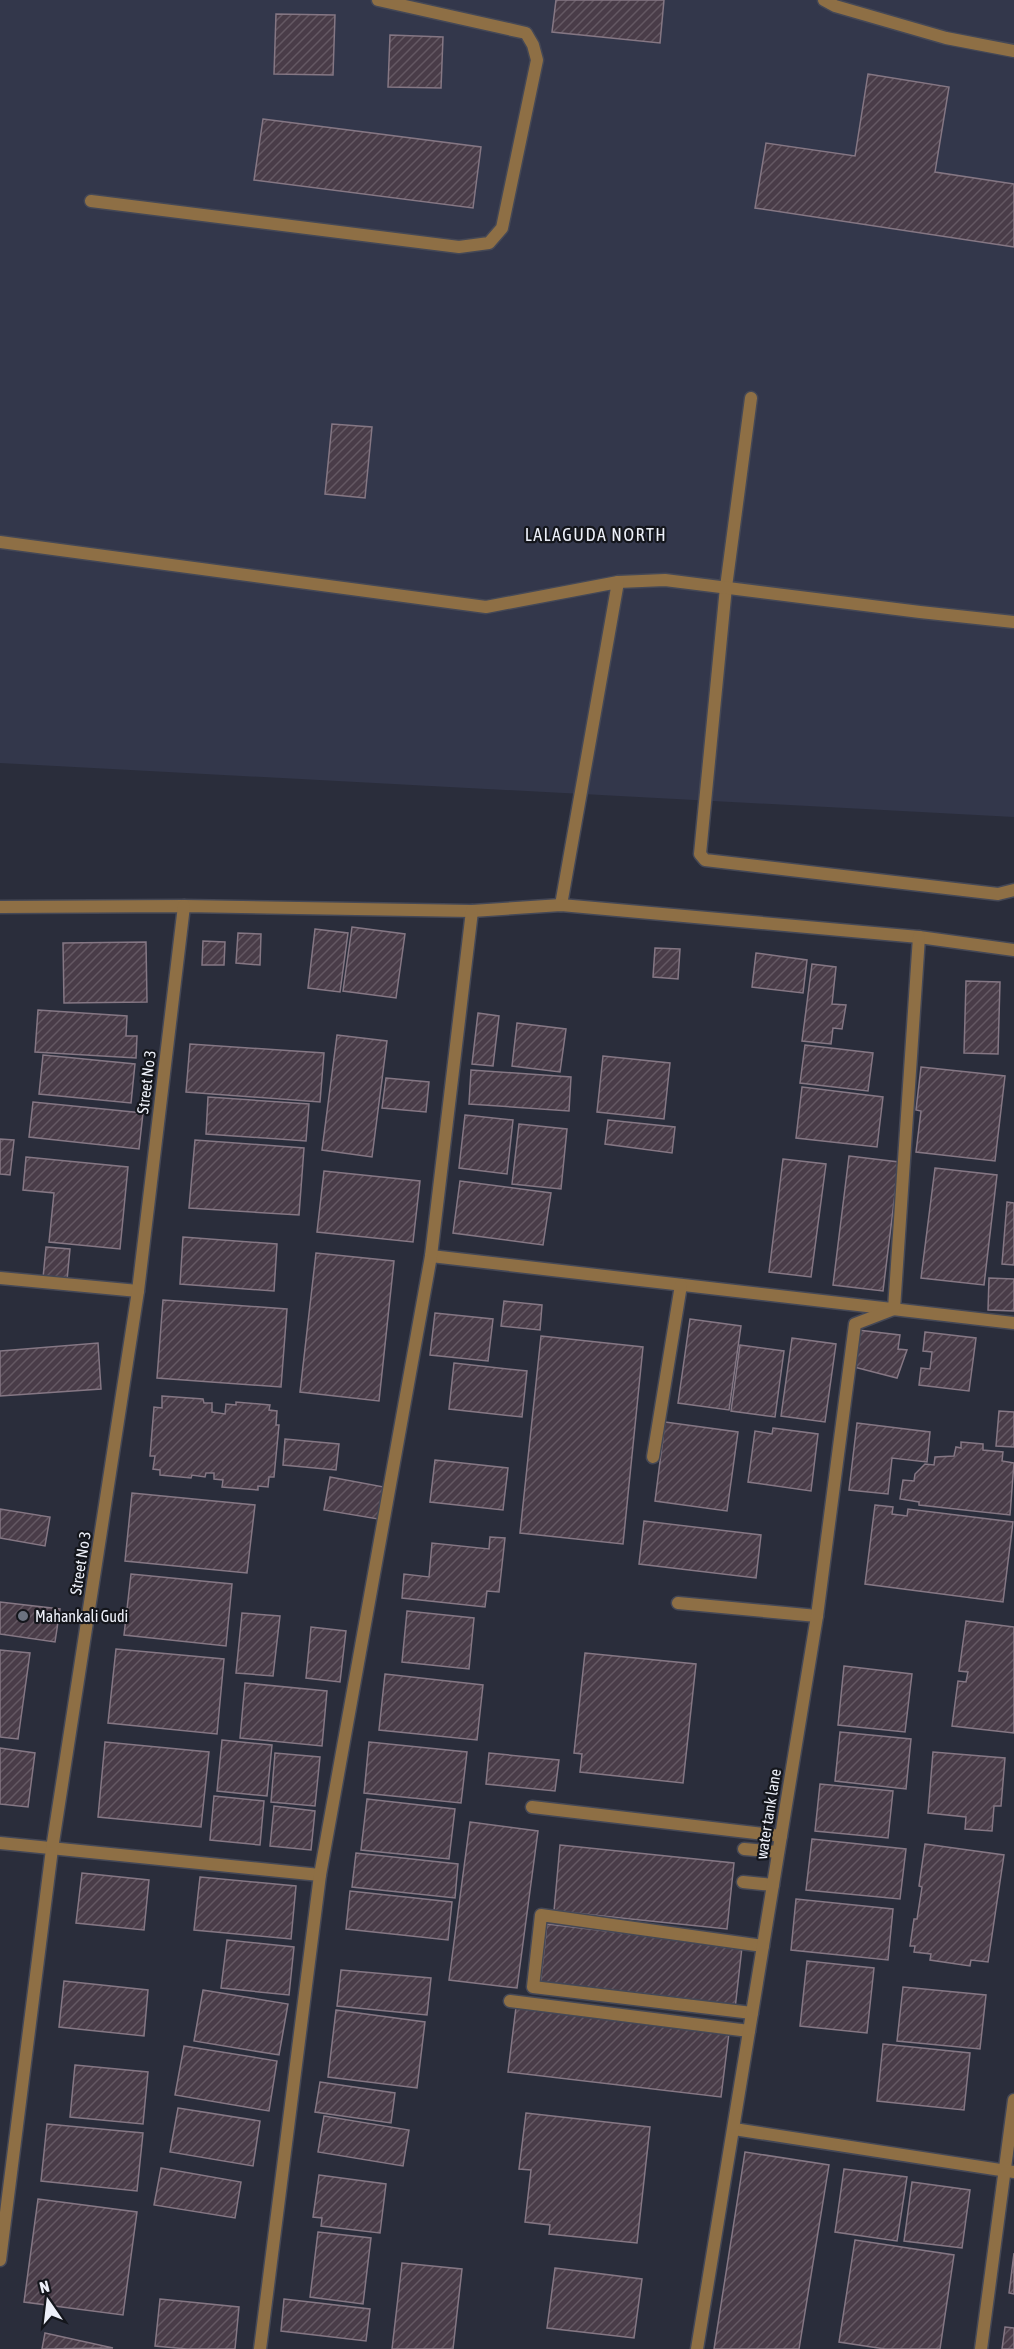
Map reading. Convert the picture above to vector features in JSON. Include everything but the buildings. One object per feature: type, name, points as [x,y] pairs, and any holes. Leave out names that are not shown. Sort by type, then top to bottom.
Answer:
[{"type":"street","points":[[91,201],[459,247],[489,243],[502,228],[537,60],[533,45],[526,33],[378,0]]},
{"type":"street","points":[[824,0],[835,6],[946,38],[1014,51]]},
{"type":"street","points":[[751,398],[726,587],[700,854],[705,860],[998,894],[1014,890]]},
{"type":"street","points":[[0,542],[486,607],[618,582],[665,579],[1014,622]]},
{"type":"street","points":[[561,905],[618,582]]},
{"type":"street","points":[[0,907],[184,906],[471,911],[561,905],[919,937],[1014,950]]},
{"type":"street","name":"Street No 3","points":[[0,2260],[52,1849],[138,1291],[184,906]]},
{"type":"street","points":[[260,2349],[320,1875],[431,1256],[471,911]]},
{"type":"street","points":[[894,1309],[919,937]]},
{"type":"street","points":[[431,1256],[1014,1323]]},
{"type":"street","points":[[0,1278],[138,1291]]},
{"type":"street","points":[[653,1457],[681,1285]]},
{"type":"street","name":"water tank lane","points":[[698,2349],[817,1616],[855,1324],[894,1309]]},
{"type":"street","points":[[678,1603],[817,1616]]},
{"type":"street","points":[[532,1807],[781,1836]]},
{"type":"street","points":[[0,1844],[320,1875]]},
{"type":"street","points":[[744,1849],[778,1852]]},
{"type":"street","points":[[743,1882],[773,1885]]},
{"type":"street","points":[[752,2013],[533,1987],[541,1915],[763,1946]]},
{"type":"street","points":[[510,2001],[749,2031]]},
{"type":"street","points":[[981,2349],[1010,2171],[1014,2100]]},
{"type":"street","points":[[734,2129],[1010,2171]]},
{"type":"shaded area","points":[[0,0],[1014,0],[1014,817],[0,763]]},
{"type":"place","name":"Mahankali Gudi","points":[[23,1616]]},
{"type":"district","name":"LALAGUDA NORTH","points":[[596,535]]}]
